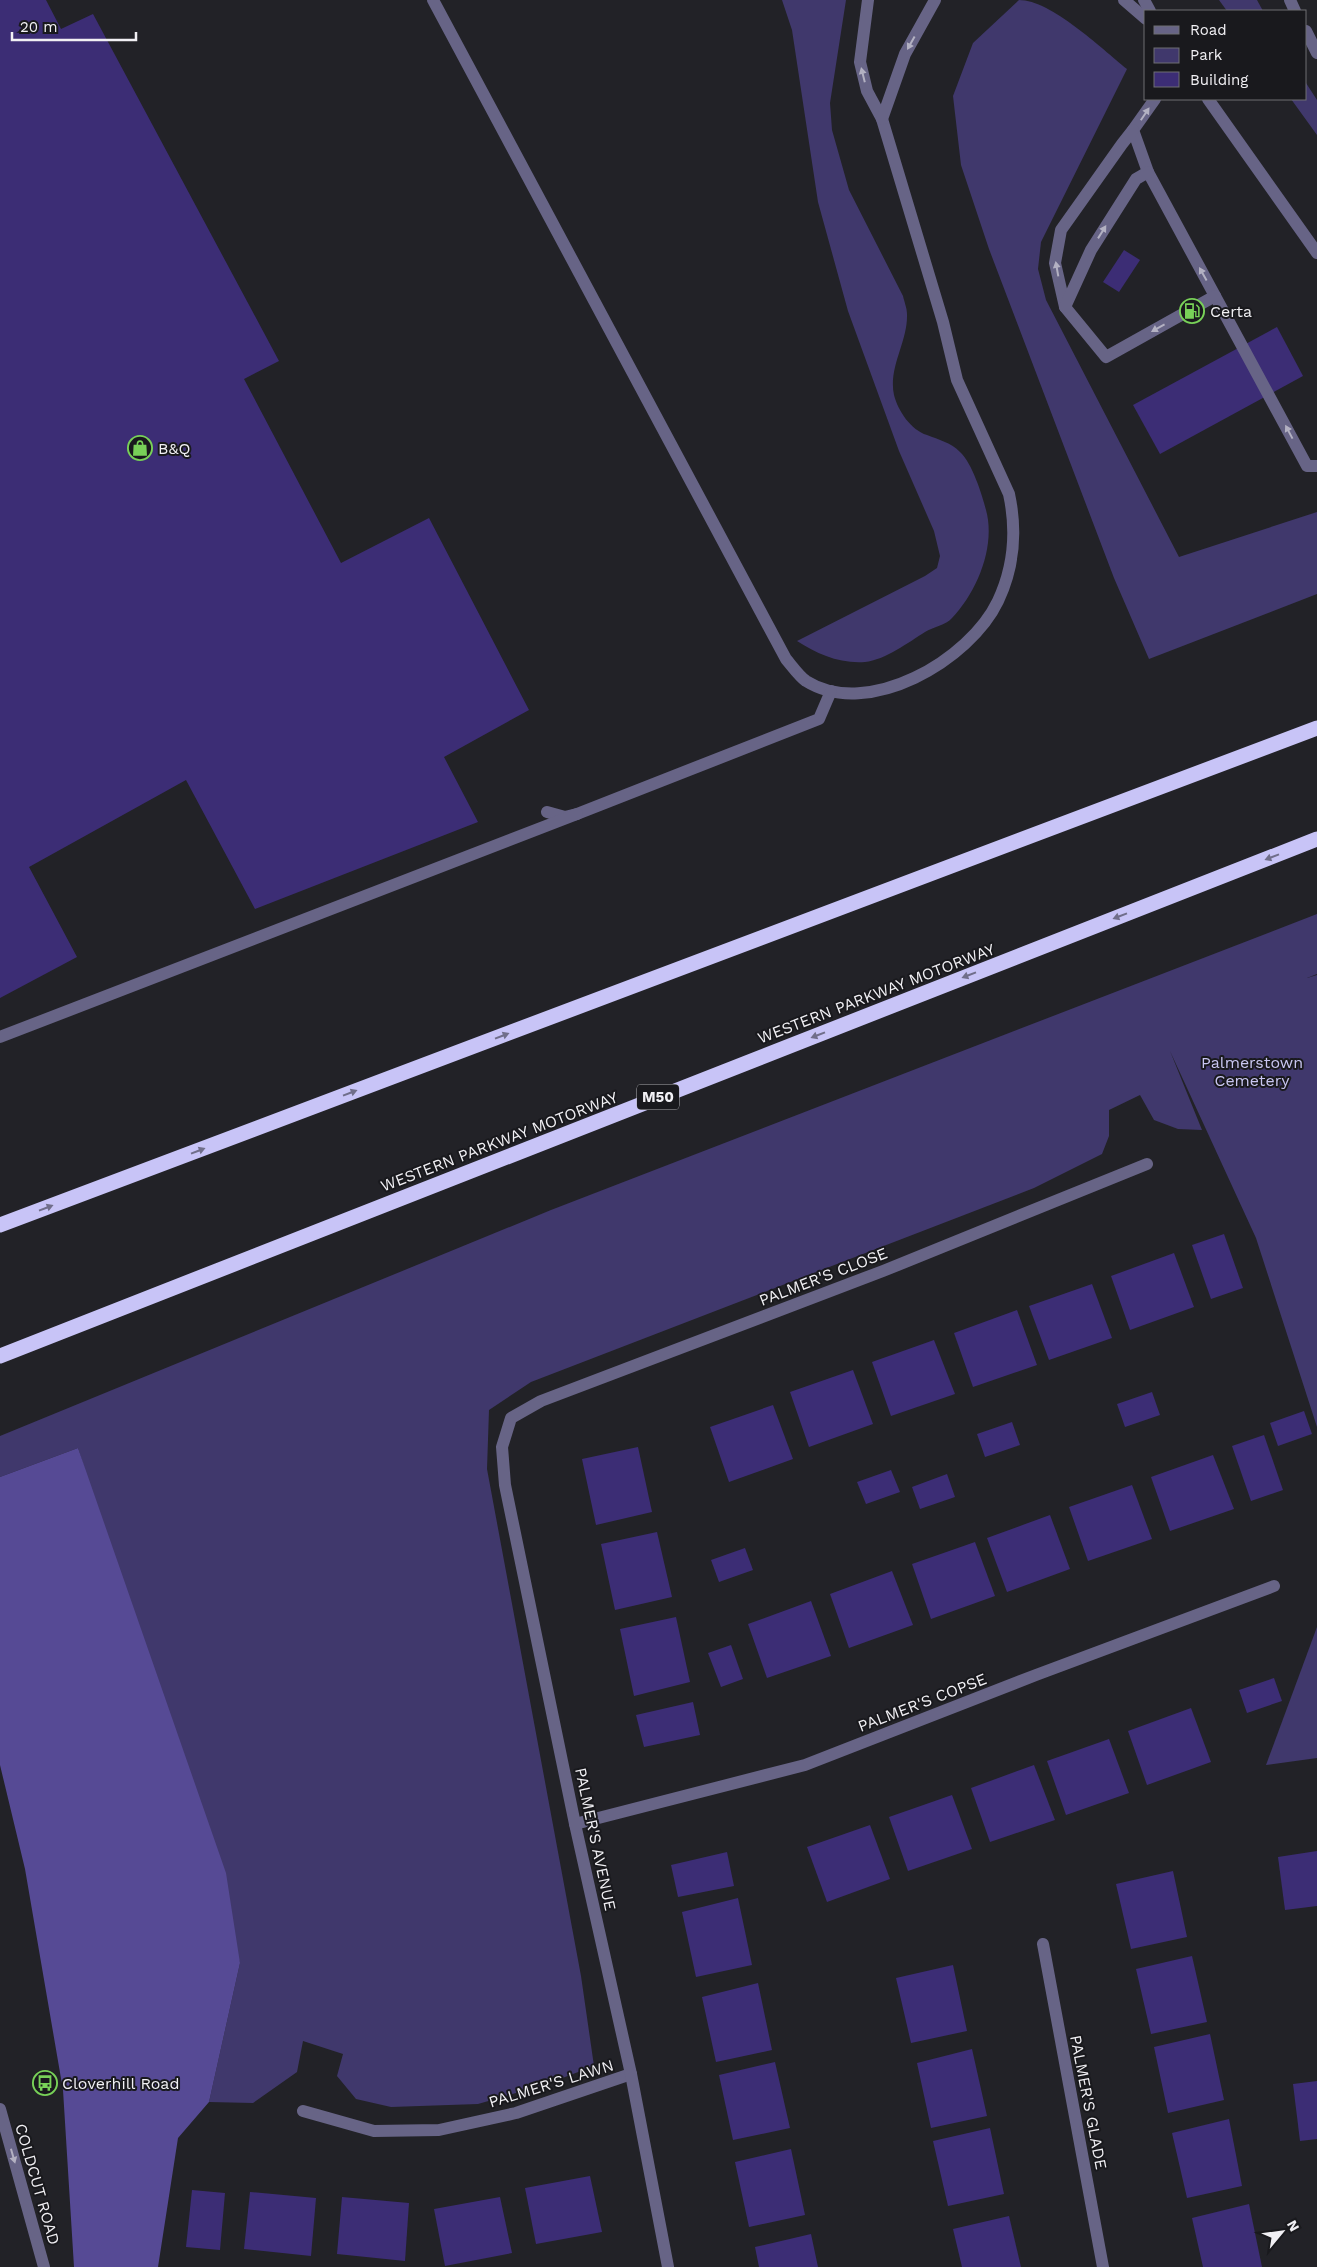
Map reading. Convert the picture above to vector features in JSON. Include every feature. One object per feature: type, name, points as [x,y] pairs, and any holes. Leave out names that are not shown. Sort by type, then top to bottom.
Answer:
[{"type":"highway","points":[[0,1225],[1317,728]]},
{"type":"highway","name":"WESTERN PARKWAY MOTORWAY","points":[[0,1356],[1317,839]]},
{"type":"street","points":[[433,0],[786,659],[806,681],[831,691],[856,693],[882,690],[929,672],[972,639],[997,603],[1006,581],[1013,549],[1013,514],[1009,494],[957,380],[944,322],[882,119],[867,91],[860,62],[868,0]]},
{"type":"street","points":[[882,119],[905,54],[935,0]]},
{"type":"street","points":[[1124,0],[1144,17]]},
{"type":"street","points":[[1307,33],[1317,53]]},
{"type":"street","points":[[1154,100],[1061,230],[1055,263],[1065,307],[1106,357],[1216,296]]},
{"type":"street","points":[[1209,100],[1317,253]]},
{"type":"street","points":[[1133,130],[1148,172],[1307,466],[1317,466]]},
{"type":"street","points":[[1065,307],[1091,250],[1136,179],[1148,172]]},
{"type":"street","points":[[0,1037],[819,719],[831,691]]},
{"type":"street","points":[[547,812],[565,817],[577,814]]},
{"type":"street","name":"PALMER'S CLOSE","points":[[511,1418],[541,1401],[883,1271],[1147,1164]]},
{"type":"street","name":"PALMER'S AVENUE","points":[[511,1418],[502,1448],[505,1486],[575,1824],[632,2074],[668,2267]]},
{"type":"street","name":"PALMER'S COPSE","points":[[575,1824],[805,1765],[1036,1675],[1274,1586]]},
{"type":"street","name":"PALMER'S GLADE","points":[[1043,1944],[1103,2267]]},
{"type":"street","name":"PALMER'S LAWN","points":[[303,2110],[374,2131],[439,2130],[516,2113],[632,2074]]},
{"type":"street","name":"COLDCUT ROAD","points":[[0,2109],[44,2267]]},
{"type":"green space","points":[[782,0],[846,0],[830,103],[832,130],[849,190],[903,296],[906,307],[905,335],[894,374],[894,395],[902,413],[916,429],[952,446],[969,463],[986,510],[988,524],[986,553],[982,568],[969,595],[952,618],[889,654],[873,661],[838,660],[797,641],[925,576],[937,568],[940,556],[934,531],[899,451],[848,311],[818,202],[792,30]]},
{"type":"green space","points":[[1019,0],[1032,2],[1060,16],[1127,69],[1041,242],[1038,269],[1046,300],[1179,557],[1317,512],[1317,594],[1149,659],[1114,578],[989,249],[961,165],[953,96],[973,43]]},
{"type":"green space","points":[[1219,0],[1257,0],[1262,10],[1226,10]]},
{"type":"green space","points":[[1307,85],[1317,100],[1317,135],[1292,100],[1307,100]]},
{"type":"green space","name":"Palmerstown Cemetery","points":[[1317,914],[1317,974],[1307,978],[1317,975],[1317,1427],[1256,1238],[1170,1051],[1202,1130],[1178,1129],[1154,1120],[1140,1095],[1109,1110],[1109,1136],[1102,1154],[1034,1188],[531,1382],[489,1410],[487,1469],[581,1976],[594,2066],[544,2085],[478,2104],[391,2107],[356,2099],[337,2076],[343,2054],[303,2041],[297,2072],[253,2103],[209,2102],[240,1963],[78,1448],[0,1477],[0,1436],[551,1210]]},
{"type":"green space","points":[[1317,1627],[1317,1758],[1266,1765]]},
{"type":"shaded area","points":[[78,1448],[226,1873],[240,1963],[209,2102],[178,2138],[158,2267],[74,2267],[63,2090],[25,1869],[0,1765],[0,1477]]},
{"type":"building","name":"B&Q","points":[[0,0],[46,0],[61,29],[93,14],[279,361],[244,379],[341,563],[429,518],[529,710],[444,757],[478,822],[255,909],[186,780],[29,867],[77,957],[0,998]]},
{"type":"building","points":[[1124,250],[1140,260],[1119,292],[1103,282]]},
{"type":"building","points":[[1277,327],[1303,376],[1160,454],[1133,405]]},
{"type":"building","points":[[1224,1234],[1243,1288],[1211,1299],[1192,1245]]},
{"type":"building","points":[[1174,1253],[1194,1307],[1130,1330],[1111,1276]]},
{"type":"building","points":[[1092,1284],[1112,1338],[1049,1360],[1029,1306]]},
{"type":"building","points":[[1017,1310],[1037,1365],[973,1387],[954,1333]]},
{"type":"building","points":[[934,1340],[955,1394],[891,1416],[872,1362]]},
{"type":"building","points":[[853,1370],[873,1424],[809,1447],[790,1392]]},
{"type":"building","points":[[1152,1392],[1160,1415],[1125,1427],[1117,1404]]},
{"type":"building","points":[[773,1405],[793,1459],[729,1482],[710,1427]]},
{"type":"building","points":[[1304,1411],[1312,1434],[1278,1446],[1270,1423]]},
{"type":"building","points":[[1012,1422],[1020,1445],[985,1457],[977,1434]]},
{"type":"building","points":[[1264,1435],[1283,1490],[1251,1501],[1232,1446]]},
{"type":"building","points":[[638,1447],[652,1512],[596,1525],[582,1459]]},
{"type":"building","points":[[1213,1455],[1234,1509],[1170,1531],[1151,1477]]},
{"type":"building","points":[[891,1470],[900,1492],[866,1504],[857,1482]]},
{"type":"building","points":[[947,1474],[955,1497],[920,1509],[912,1487]]},
{"type":"building","points":[[1132,1485],[1152,1539],[1088,1561],[1069,1507]]},
{"type":"building","points":[[1050,1515],[1070,1569],[1007,1592],[987,1538]]},
{"type":"building","points":[[657,1532],[672,1597],[615,1610],[601,1544]]},
{"type":"building","points":[[975,1542],[995,1596],[931,1619],[912,1564]]},
{"type":"building","points":[[745,1548],[753,1570],[719,1582],[711,1560]]},
{"type":"building","points":[[892,1571],[913,1625],[849,1648],[830,1594]]},
{"type":"building","points":[[811,1601],[831,1656],[767,1678],[748,1624]]},
{"type":"building","points":[[676,1617],[690,1682],[634,1696],[620,1629]]},
{"type":"building","points":[[731,1645],[743,1679],[721,1687],[708,1653]]},
{"type":"building","points":[[1274,1678],[1282,1701],[1247,1713],[1239,1690]]},
{"type":"building","points":[[693,1702],[700,1735],[644,1747],[636,1715]]},
{"type":"building","points":[[1191,1708],[1211,1762],[1147,1785],[1128,1731]]},
{"type":"building","points":[[1109,1739],[1129,1793],[1066,1815],[1047,1761]]},
{"type":"building","points":[[1034,1765],[1055,1820],[990,1842],[971,1788]]},
{"type":"building","points":[[952,1795],[972,1849],[908,1871],[889,1817]]},
{"type":"building","points":[[870,1825],[890,1879],[827,1902],[807,1847]]},
{"type":"building","points":[[1317,1851],[1317,1906],[1285,1910],[1278,1857]]},
{"type":"building","points":[[727,1852],[734,1886],[678,1897],[671,1865]]},
{"type":"building","points":[[1173,1871],[1187,1937],[1131,1949],[1116,1884]]},
{"type":"building","points":[[738,1898],[752,1965],[696,1977],[682,1912]]},
{"type":"building","points":[[1192,1956],[1207,2022],[1151,2034],[1136,1969]]},
{"type":"building","points":[[953,1965],[967,2031],[911,2043],[896,1978]]},
{"type":"building","points":[[758,1983],[772,2050],[716,2062],[702,1997]]},
{"type":"building","points":[[1210,2034],[1224,2100],[1168,2113],[1154,2047]]},
{"type":"building","points":[[972,2049],[987,2116],[931,2128],[917,2063]]},
{"type":"building","points":[[775,2062],[790,2128],[733,2140],[719,2075]]},
{"type":"building","points":[[1317,2081],[1317,2139],[1300,2141],[1293,2084]]},
{"type":"building","points":[[1229,2119],[1242,2186],[1187,2198],[1172,2133]]},
{"type":"building","points":[[990,2128],[1004,2194],[948,2206],[933,2141]]},
{"type":"building","points":[[791,2149],[805,2215],[749,2227],[735,2162]]},
{"type":"building","points":[[590,2176],[602,2232],[536,2244],[525,2188]]},
{"type":"building","points":[[192,2190],[225,2193],[220,2250],[186,2247]]},
{"type":"building","points":[[250,2192],[316,2198],[311,2256],[244,2249]]},
{"type":"building","points":[[342,2197],[409,2203],[405,2261],[337,2254]]},
{"type":"building","points":[[500,2197],[512,2253],[445,2266],[434,2209]]},
{"type":"building","points":[[1249,2204],[1262,2267],[1203,2267],[1192,2218]]},
{"type":"building","points":[[1009,2216],[1021,2267],[962,2267],[953,2229]]},
{"type":"building","points":[[811,2234],[818,2267],[759,2267],[755,2247]]},
{"type":"place","name":"Certa","points":[[1192,311]]},
{"type":"place","name":"B&Q","points":[[140,448]]},
{"type":"place","name":"Cloverhill Road","points":[[45,2083]]}]
